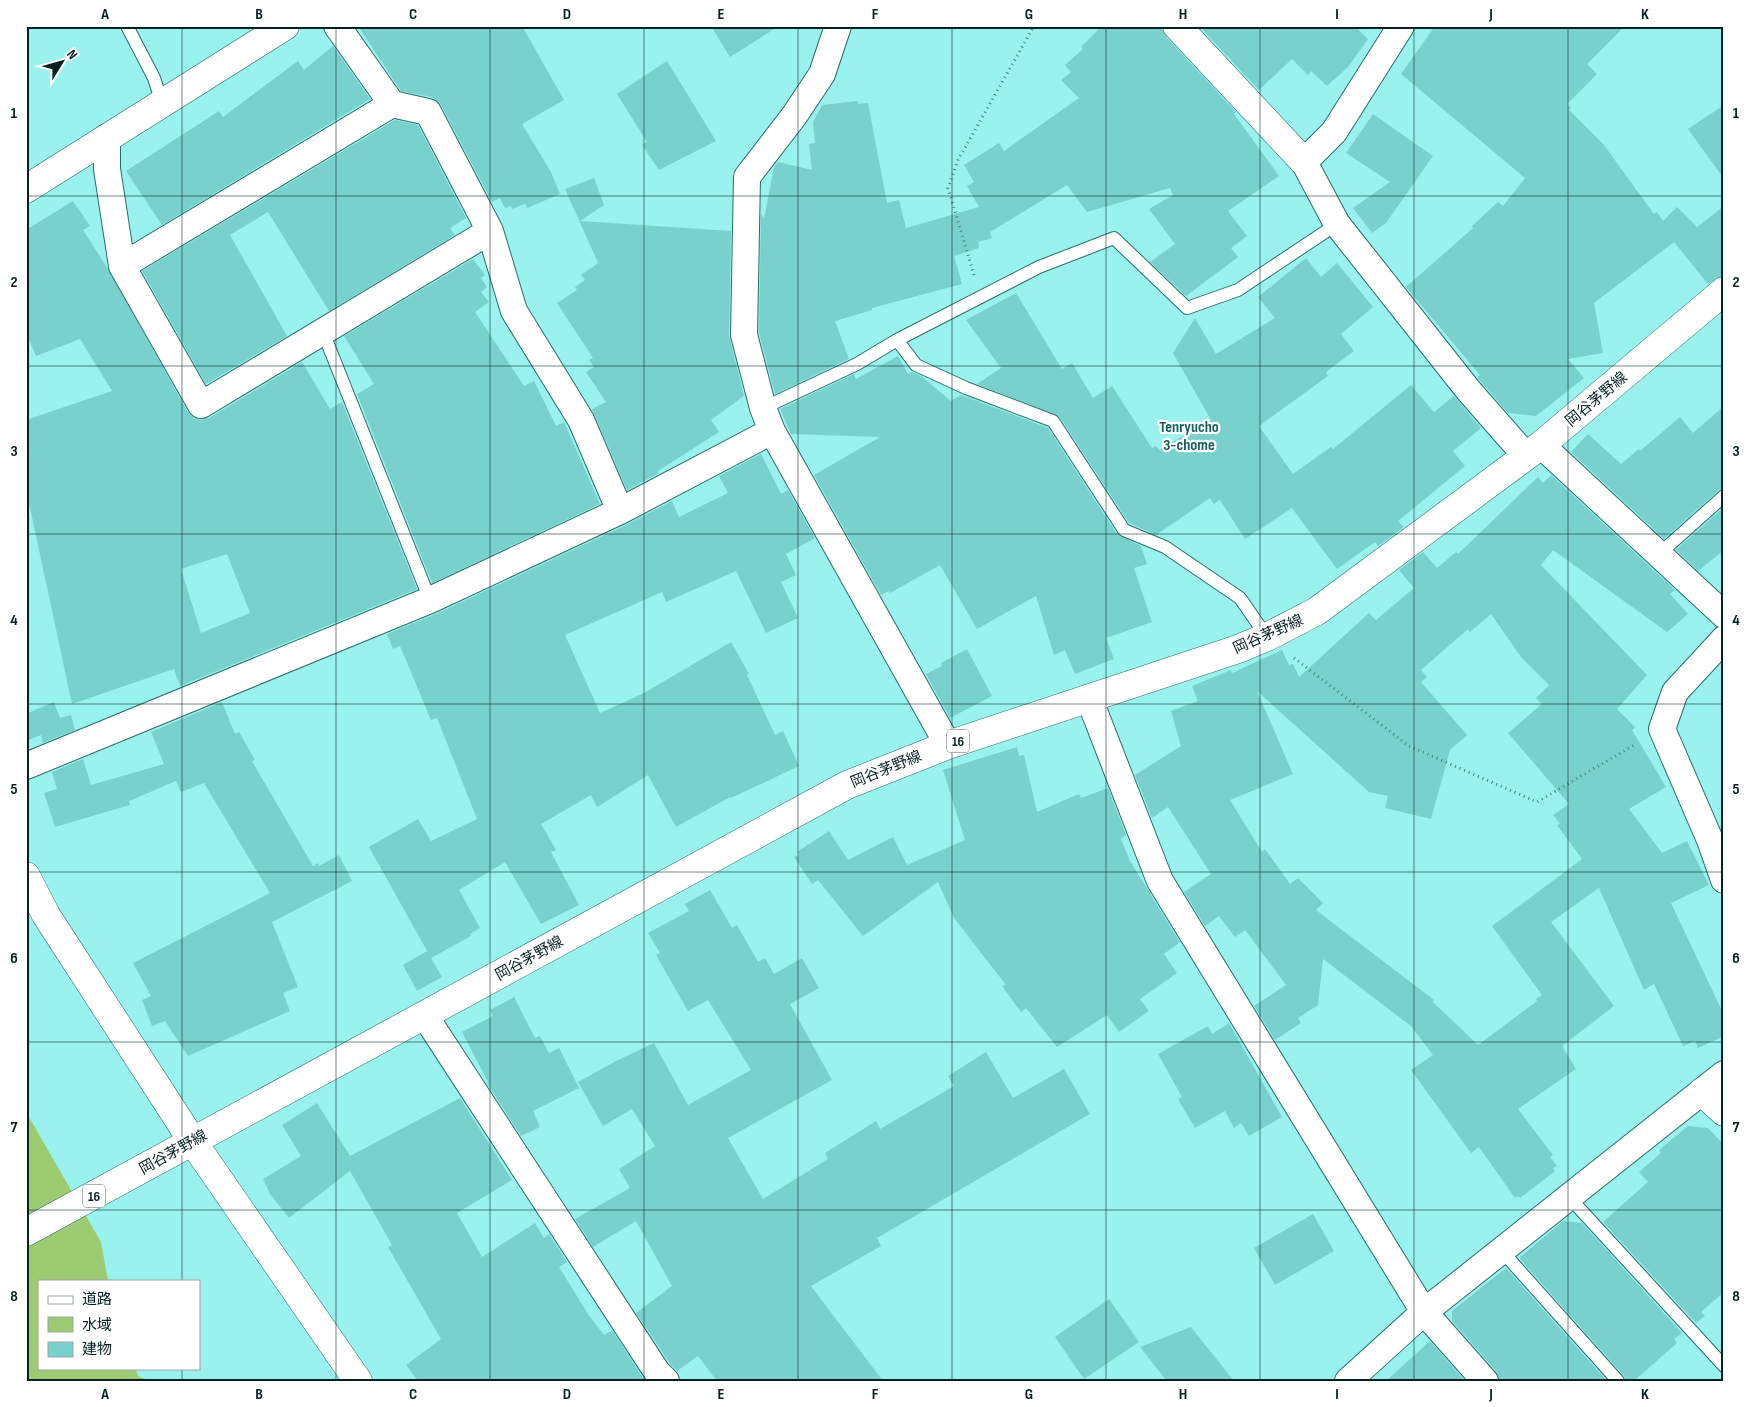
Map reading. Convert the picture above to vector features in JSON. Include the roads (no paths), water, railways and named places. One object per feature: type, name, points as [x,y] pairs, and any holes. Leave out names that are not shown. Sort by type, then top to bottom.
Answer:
[{"type":"main road","points":[[26,189],[285,26]]},
{"type":"main road","points":[[1177,26],[1304,162]]},
{"type":"main road","name":"岡谷茅野線","points":[[26,1232],[426,1016],[720,852],[847,785],[948,744],[1267,638],[1317,611],[1533,450],[1724,291]]},
{"type":"main road","points":[[26,876],[46,915],[192,1142],[358,1381]]},
{"type":"main road","points":[[1702,1092],[1724,1112]]},
{"type":"street","points":[[337,26],[392,104],[428,112],[490,231],[514,311],[580,420],[620,511]]},
{"type":"street","points":[[838,26],[822,74],[794,116],[747,177],[744,335],[768,420],[948,744]]},
{"type":"street","points":[[1401,26],[1334,132],[1304,162],[1338,224],[1469,391],[1533,450],[1658,555],[1724,615]]},
{"type":"street","points":[[122,266],[392,104]]},
{"type":"street","points":[[107,137],[107,168],[122,266],[202,405],[490,231]]},
{"type":"street","points":[[26,766],[430,600],[620,511],[768,420]]},
{"type":"street","points":[[1724,639],[1675,692],[1662,729],[1710,840],[1724,880]]},
{"type":"street","points":[[1089,698],[1160,881],[1424,1312],[1485,1381]]},
{"type":"street","points":[[426,1016],[657,1372],[666,1381]]},
{"type":"street","points":[[1348,1381],[1424,1312],[1724,1074]]},
{"type":"lane","points":[[127,26],[154,78],[162,103]]},
{"type":"lane","points":[[768,420],[898,340],[1039,267],[1114,238],[1187,308],[1238,290],[1338,224]]},
{"type":"lane","points":[[323,332],[430,600]]},
{"type":"lane","points":[[898,340],[916,365],[966,388],[1053,421],[1124,530],[1165,547],[1240,598],[1267,638]]},
{"type":"lane","points":[[1658,555],[1724,496]]},
{"type":"lane","points":[[1568,1196],[1724,1366]]},
{"type":"lane","points":[[1501,1250],[1618,1381]]},
{"type":"water","points":[[26,1112],[101,1242],[108,1280],[38,1280],[38,1370],[136,1370],[138,1376],[150,1381],[26,1381]]},
{"type":"district","name":"Tenryucho 3-chome","points":[[1189,435]]}]
